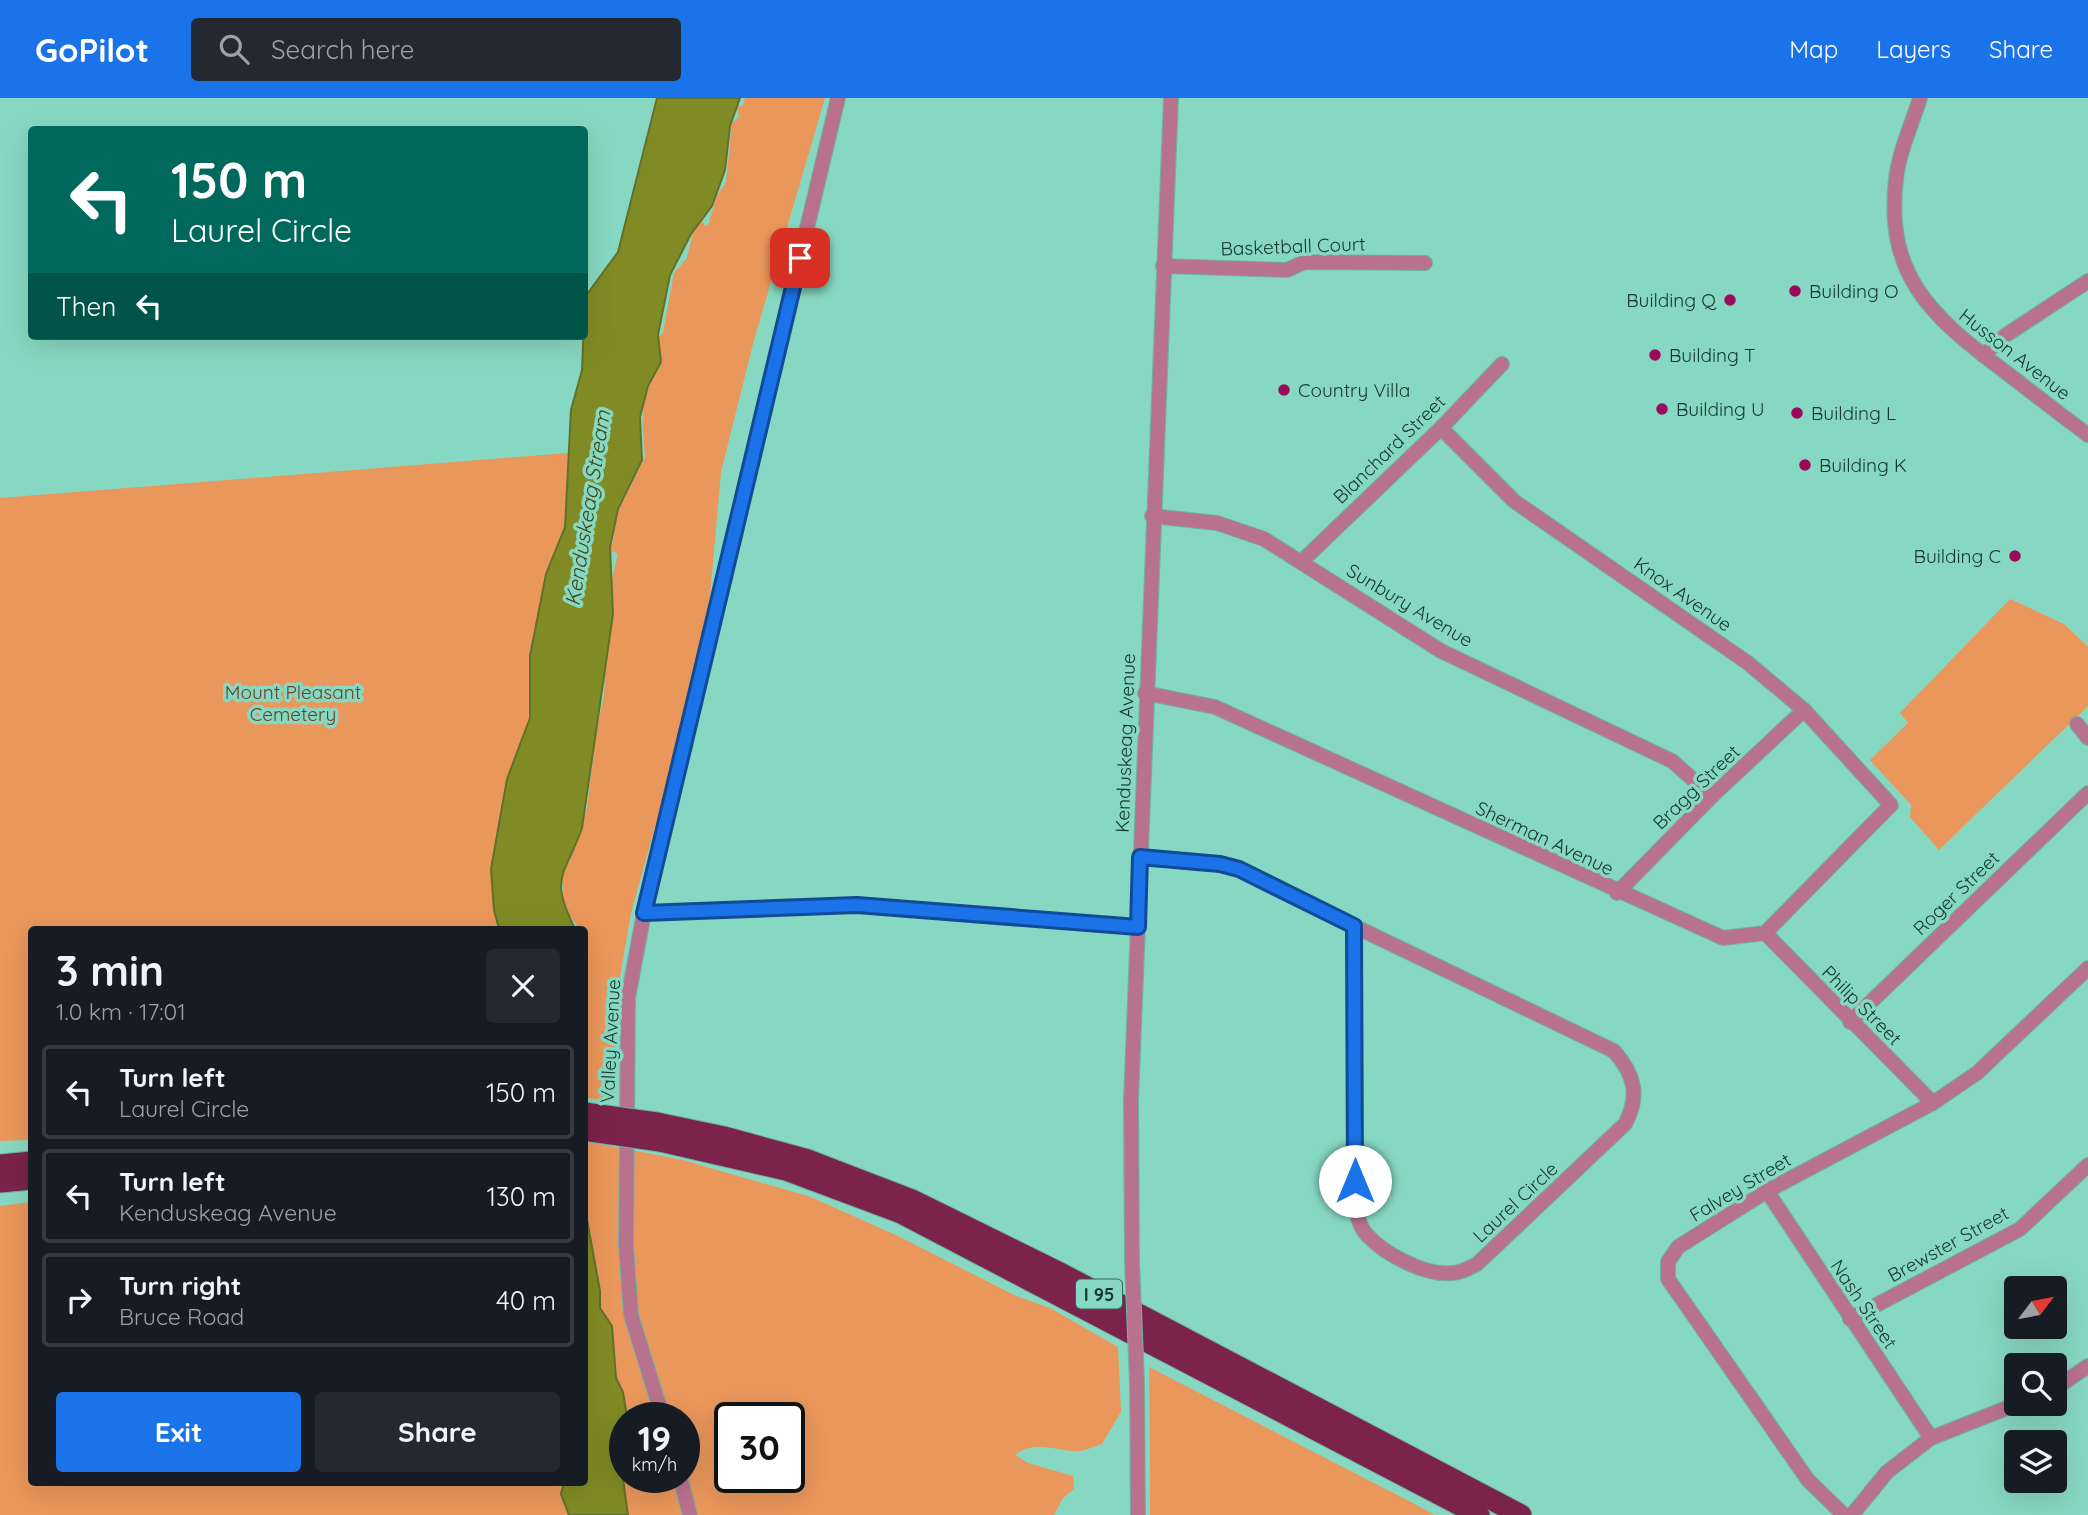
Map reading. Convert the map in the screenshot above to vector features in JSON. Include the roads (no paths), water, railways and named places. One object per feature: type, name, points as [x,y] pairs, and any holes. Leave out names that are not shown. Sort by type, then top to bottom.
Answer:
[{"type":"highway","name":"I 95","points":[[588,1114],[776,1167],[901,1213],[1479,1515]]},
{"type":"highway","name":"I 95","points":[[588,1130],[724,1137],[808,1160],[912,1200],[1062,1274],[1521,1515]]},
{"type":"highway","points":[[0,1163],[28,1161]]},
{"type":"highway","points":[[0,1182],[28,1179]]},
{"type":"street","name":"Valley Avenue","points":[[658,1402],[631,1315],[626,1245],[628,998],[644,913],[838,98]]},
{"type":"street","name":"Kenduskeag Avenue","points":[[1138,1515],[1130,1126],[1152,516],[1171,98]]},
{"type":"street","name":"Husson Avenue","points":[[1920,98],[1896,179],[1897,237],[1911,280],[1938,318],[2088,435]]},
{"type":"street","name":"Basketball Court","points":[[1163,266],[1287,270],[1305,262],[1425,263]]},
{"type":"street","points":[[1983,355],[2006,335],[2088,281]]},
{"type":"street","name":"Blanchard Street","points":[[1302,561],[1441,428],[1502,364]]},
{"type":"street","name":"Knox Avenue","points":[[1441,428],[1514,501],[1748,663],[1804,710],[1891,805],[1765,933]]},
{"type":"street","name":"Sunbury Avenue","points":[[1152,516],[1231,526],[1264,539],[1441,651],[1672,761],[1712,796]]},
{"type":"street","name":"Sherman Avenue","points":[[1145,693],[1215,707],[1617,893],[1723,938],[1765,933]]},
{"type":"street","name":"Bragg Street","points":[[1617,893],[1712,796],[1804,710]]},
{"type":"street","points":[[2077,724],[2088,738]]},
{"type":"street","name":"Roger Street","points":[[1850,1022],[2088,793]]},
{"type":"street","name":"Laurel Circle","points":[[1140,857],[1220,864],[1239,869],[1614,1051],[1627,1066],[1635,1086],[1634,1107],[1625,1124],[1477,1264],[1460,1272],[1448,1274],[1415,1266],[1369,1237],[1357,1216],[1354,926]]},
{"type":"street","points":[[644,913],[857,905],[1138,927]]},
{"type":"street","name":"Philip Street","points":[[1765,933],[1850,1022],[1933,1103]]},
{"type":"street","name":"Falvey Street","points":[[1844,1515],[1808,1480],[1668,1279],[1668,1262],[1678,1247],[1767,1191],[1933,1103],[1977,1073],[2088,968]]},
{"type":"street","name":"Brewster Street","points":[[1850,1319],[2020,1229],[2088,1165]]},
{"type":"street","name":"Nash Street","points":[[1767,1191],[1931,1438]]},
{"type":"street","points":[[2067,1380],[2088,1366]]},
{"type":"street","points":[[1852,1515],[1887,1472],[1931,1438],[2004,1409]]},
{"type":"street","points":[[684,1493],[690,1515]]},
{"type":"water","name":"Kenduskeag Stream","points":[[657,98],[740,98],[730,126],[725,170],[712,206],[691,234],[670,275],[658,335],[661,362],[648,386],[640,417],[642,460],[618,509],[610,547],[613,614],[582,828],[565,868],[561,887],[574,926],[498,926],[494,910],[491,869],[507,779],[530,718],[530,656],[546,574],[565,527],[571,410],[582,370],[583,340],[588,340],[588,293],[618,252]]},
{"type":"water","points":[[588,1225],[600,1291],[600,1308],[612,1326],[616,1378],[625,1402],[609,1402],[609,1493],[625,1493],[628,1515],[569,1515],[561,1494],[563,1486],[588,1486]]},
{"type":"place","name":"Building O","points":[[1795,291]]},
{"type":"place","name":"Building Q","points":[[1730,300]]},
{"type":"place","name":"Building T","points":[[1655,355]]},
{"type":"place","name":"Country Villa","points":[[1284,390]]},
{"type":"place","name":"Building U","points":[[1662,409]]},
{"type":"place","name":"Building L","points":[[1797,413]]},
{"type":"place","name":"Building K","points":[[1805,465]]},
{"type":"place","name":"Building C","points":[[2015,556]]},
{"type":"park label","name":"Mount Pleasant Cemetery","points":[[293,703]]}]
